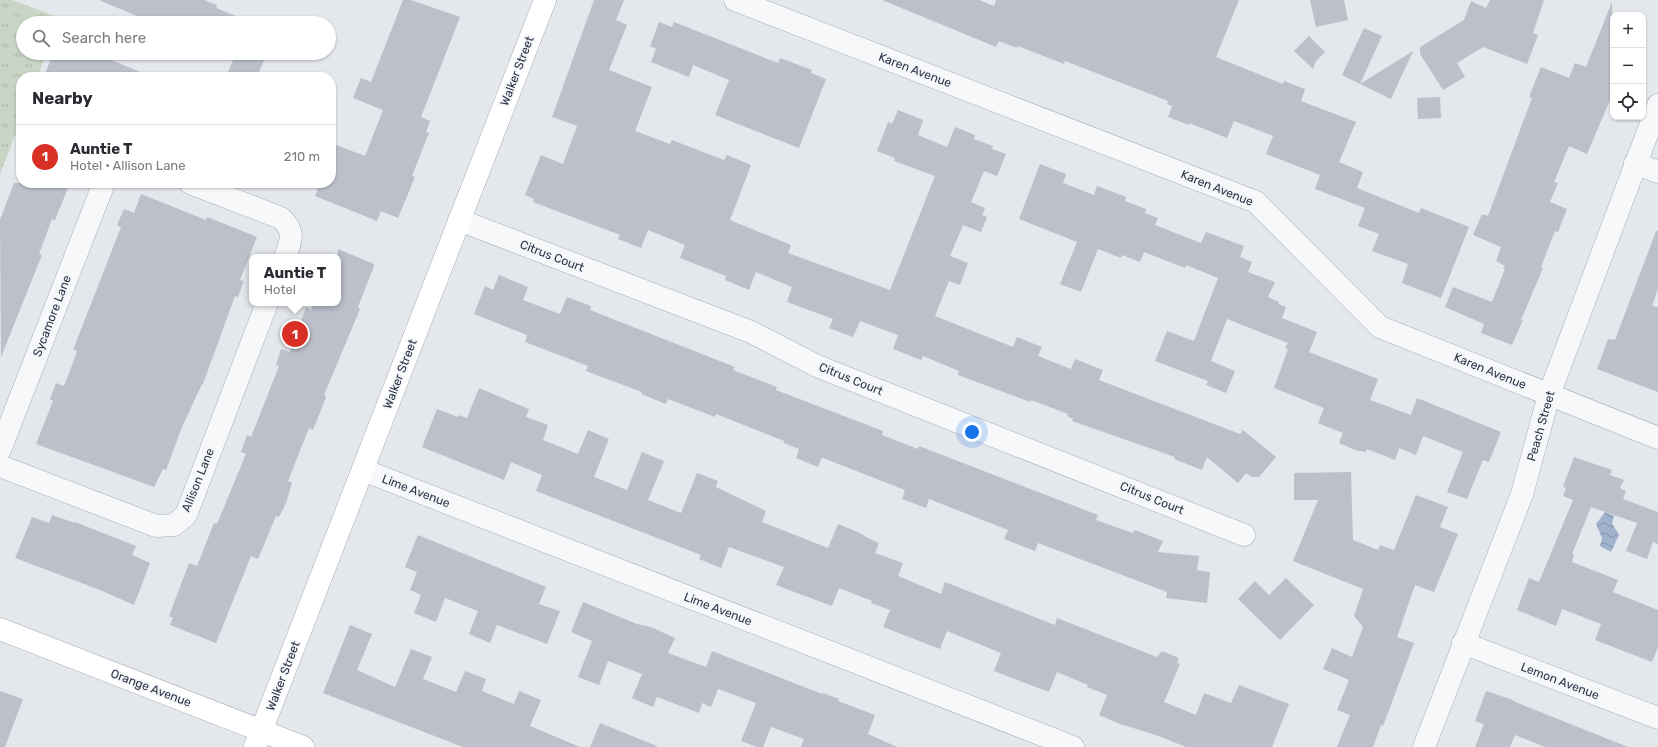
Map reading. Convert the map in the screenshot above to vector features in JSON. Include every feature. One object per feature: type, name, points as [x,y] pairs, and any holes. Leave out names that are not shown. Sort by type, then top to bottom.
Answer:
[{"type":"main road","name":"Walker Street","points":[[259,739],[545,0]]},
{"type":"main road","name":"Orange Avenue","points":[[0,629],[259,739],[303,747]]},
{"type":"street","name":"Karen Avenue","points":[[735,0],[1256,202],[1380,327],[1658,438]]},
{"type":"street","name":"Peach Street","points":[[1424,747],[1522,494],[1549,395],[1658,105]]},
{"type":"street","points":[[1635,163],[1658,172]]},
{"type":"street","name":"Sycamore Lane","points":[[0,450],[102,188]]},
{"type":"street","points":[[203,188],[280,218],[289,226],[292,240],[286,254]]},
{"type":"street","name":"Citrus Court","points":[[459,220],[751,332],[817,366],[1244,535]]},
{"type":"street","name":"Allison Lane","points":[[0,466],[156,526],[174,525],[186,514],[266,306]]},
{"type":"street","name":"Lime Avenue","points":[[363,470],[1073,747]]},
{"type":"street","name":"Lemon Avenue","points":[[1463,643],[1658,718]]},
{"type":"green space","points":[[0,0],[12,0],[55,16],[16,16],[16,60],[44,60],[39,72],[16,72],[16,133],[0,174]]},
{"type":"water","points":[[1605,512],[1614,516],[1612,523],[1619,535],[1611,552],[1600,546],[1602,538],[1596,524]]},
{"type":"building","points":[[99,0],[204,0],[217,5],[216,8],[236,16],[137,16]]},
{"type":"building","points":[[403,0],[411,0],[460,17],[421,117],[430,121],[426,132],[429,133],[412,176],[415,177],[398,218],[381,211],[377,221],[315,196],[318,188],[336,188],[336,145],[365,156],[383,110],[353,98],[361,78],[371,82]]},
{"type":"building","points":[[594,0],[624,0],[616,20],[627,25],[609,70],[652,87],[635,131],[670,144],[672,140],[724,160],[727,155],[751,165],[730,220],[791,245],[788,253],[890,290],[935,176],[894,161],[895,158],[877,151],[888,122],[892,124],[898,110],[923,120],[918,135],[947,147],[955,127],[975,135],[974,139],[993,146],[992,149],[1006,154],[997,176],[984,171],[971,202],[985,208],[982,215],[987,217],[981,232],[963,225],[950,256],[968,263],[960,285],[949,281],[935,316],[1013,347],[1017,337],[1042,347],[1038,356],[1071,369],[1075,359],[1103,370],[1099,380],[1240,434],[1243,430],[1276,457],[1259,477],[1252,477],[1246,473],[1238,483],[1207,457],[1202,470],[1174,459],[1175,457],[1072,421],[1073,419],[1067,416],[1068,414],[1031,400],[1030,402],[958,375],[959,371],[923,356],[921,360],[893,349],[898,335],[860,321],[853,337],[829,328],[833,319],[787,302],[792,287],[756,272],[749,290],[725,280],[726,276],[680,258],[685,245],[648,230],[641,248],[618,239],[620,235],[533,202],[534,199],[525,195],[541,155],[563,164],[577,126],[552,117]]},
{"type":"building","points":[[882,0],[979,0],[994,6],[996,0],[1239,0],[1216,57],[1283,84],[1284,81],[1305,89],[1301,101],[1356,122],[1339,162],[1363,172],[1357,188],[1419,213],[1421,208],[1469,227],[1441,298],[1402,283],[1408,264],[1372,251],[1379,234],[1358,226],[1365,208],[1315,189],[1320,175],[1266,154],[1273,136],[1234,121],[1227,138],[1189,123],[1189,125],[1168,117],[1172,106],[1167,104],[1168,101],[1065,61],[1064,64],[1018,46],[1017,48],[999,41],[996,47]]},
{"type":"building","points":[[1310,0],[1344,0],[1348,20],[1316,27]]},
{"type":"building","points":[[1490,0],[1544,0],[1533,33],[1538,35],[1527,64],[1483,47],[1457,63],[1465,77],[1443,90],[1420,54],[1420,47],[1464,20],[1471,1],[1486,8]]},
{"type":"building","points":[[1612,2],[1612,12],[1610,12],[1610,100],[1587,154],[1569,146],[1554,182],[1558,183],[1550,202],[1567,209],[1558,232],[1555,231],[1541,267],[1543,268],[1512,345],[1481,333],[1484,324],[1445,307],[1453,287],[1492,302],[1505,269],[1503,268],[1505,266],[1496,261],[1501,247],[1473,235],[1482,214],[1488,216],[1532,98],[1529,97],[1541,67],[1569,78],[1575,63],[1586,67]]},
{"type":"building","points":[[659,22],[672,27],[674,22],[778,63],[780,58],[812,70],[811,73],[826,79],[799,148],[715,115],[729,80],[693,65],[689,77],[651,62],[656,49],[650,46]]},
{"type":"building","points":[[1364,28],[1382,36],[1360,84],[1342,75]]},
{"type":"building","points":[[1309,36],[1325,52],[1316,61],[1313,69],[1294,51]]},
{"type":"building","points":[[1413,51],[1391,99],[1360,84]]},
{"type":"building","points":[[50,60],[112,60],[140,72],[46,72]]},
{"type":"building","points":[[233,60],[264,60],[259,72],[228,72]]},
{"type":"building","points":[[1440,97],[1441,118],[1418,119],[1417,98]]},
{"type":"building","points":[[1040,164],[1066,174],[1063,183],[1094,195],[1097,186],[1126,197],[1125,201],[1146,209],[1145,213],[1158,218],[1155,225],[1201,243],[1206,232],[1244,246],[1240,257],[1252,262],[1248,272],[1275,282],[1268,297],[1279,302],[1278,304],[1286,307],[1282,318],[1317,332],[1309,352],[1378,379],[1370,400],[1411,415],[1417,398],[1501,432],[1489,462],[1483,460],[1467,499],[1447,492],[1463,452],[1423,436],[1416,455],[1399,448],[1395,460],[1367,449],[1366,452],[1355,450],[1339,443],[1343,433],[1318,423],[1324,408],[1274,388],[1288,349],[1285,348],[1288,343],[1227,319],[1211,361],[1235,371],[1226,393],[1206,385],[1208,381],[1155,361],[1167,331],[1194,341],[1218,278],[1186,265],[1185,268],[1144,252],[1140,262],[1122,255],[1121,258],[1098,249],[1081,292],[1060,284],[1077,242],[1019,219]]},
{"type":"building","points":[[14,183],[16,183],[16,188],[68,188],[55,220],[52,219],[39,254],[42,255],[1,357],[0,220]]},
{"type":"building","points":[[141,194],[206,220],[207,217],[257,237],[240,280],[244,281],[238,297],[235,296],[203,384],[182,427],[166,470],[163,469],[154,487],[36,444],[53,401],[50,399],[56,383],[64,386],[71,368],[77,351],[73,350],[121,227],[117,225],[124,209],[134,213]]},
{"type":"building","points":[[1656,231],[1658,231],[1658,289],[1652,306],[1658,307],[1658,392],[1597,369],[1608,339],[1615,340]]},
{"type":"building","points":[[338,249],[374,264],[373,269],[358,307],[360,309],[324,395],[326,396],[325,400],[313,430],[309,428],[288,481],[292,483],[286,503],[279,517],[276,516],[258,559],[251,556],[216,643],[170,625],[173,618],[169,616],[189,563],[197,566],[214,523],[217,524],[246,454],[241,452],[247,435],[251,437],[279,366],[276,365],[281,349],[290,352],[306,307],[311,310],[313,306],[341,306],[341,254],[338,254]]},
{"type":"building","points":[[499,275],[528,287],[523,300],[560,314],[567,297],[591,306],[590,310],[735,367],[733,370],[777,387],[776,390],[883,431],[882,435],[918,449],[919,446],[1098,515],[1096,520],[1133,533],[1135,530],[1163,541],[1158,552],[1199,556],[1197,570],[1210,572],[1207,603],[1166,598],[1167,592],[1038,543],[1035,551],[1004,539],[1008,530],[929,499],[926,508],[902,499],[905,490],[822,457],[818,467],[796,458],[799,449],[784,443],[784,441],[716,414],[715,417],[668,399],[666,404],[641,394],[642,392],[586,371],[588,366],[525,342],[527,335],[474,314],[485,286],[493,290]]},
{"type":"building","points":[[479,388],[529,409],[526,417],[548,425],[543,440],[578,454],[588,430],[609,439],[594,477],[627,490],[642,452],[664,461],[648,500],[681,513],[697,473],[718,481],[716,487],[766,511],[762,522],[828,548],[838,524],[860,533],[879,543],[875,553],[903,563],[898,576],[941,594],[945,582],[1055,625],[1057,618],[1157,657],[1162,651],[1179,658],[1177,663],[1180,664],[1164,702],[1196,715],[1204,693],[1231,703],[1239,685],[1289,704],[1272,747],[1186,747],[1156,735],[1120,724],[1099,715],[1107,695],[1057,672],[1049,692],[994,671],[1001,653],[947,631],[940,649],[883,627],[890,610],[839,588],[832,606],[776,585],[784,567],[729,547],[721,568],[699,559],[701,555],[536,491],[542,475],[511,462],[504,480],[422,447],[437,409],[458,417],[458,415],[467,418]]},
{"type":"building","points":[[1574,457],[1612,470],[1610,475],[1624,480],[1620,488],[1626,491],[1623,499],[1658,512],[1658,544],[1653,542],[1647,559],[1626,551],[1637,523],[1591,507],[1572,554],[1574,555],[1572,562],[1618,580],[1613,592],[1658,610],[1658,647],[1652,662],[1595,640],[1601,624],[1562,609],[1556,626],[1517,610],[1529,578],[1539,582],[1573,500],[1563,496],[1566,488],[1563,487]]},
{"type":"building","points":[[1351,472],[1353,540],[1378,550],[1380,545],[1394,550],[1416,495],[1448,507],[1440,527],[1458,534],[1434,592],[1415,585],[1397,637],[1414,643],[1383,726],[1381,725],[1373,747],[1337,747],[1350,715],[1337,710],[1349,680],[1323,669],[1332,648],[1352,657],[1363,627],[1354,616],[1363,589],[1293,561],[1318,500],[1294,500],[1294,473]]},
{"type":"building","points":[[52,515],[75,522],[136,546],[132,555],[150,563],[134,605],[100,590],[15,558],[32,517],[49,523]]},
{"type":"building","points":[[418,535],[546,587],[539,604],[560,611],[547,644],[497,625],[490,643],[469,634],[478,611],[445,598],[436,622],[414,613],[421,595],[410,590],[417,572],[405,567]]},
{"type":"building","points":[[1286,578],[1314,605],[1280,640],[1238,599],[1255,581],[1269,595]]},
{"type":"building","points":[[583,602],[637,624],[651,627],[675,638],[668,653],[706,667],[712,651],[822,694],[823,693],[839,699],[838,701],[875,715],[868,734],[897,747],[801,747],[804,739],[771,727],[763,747],[757,747],[741,741],[756,703],[718,689],[711,707],[702,703],[699,713],[657,697],[653,707],[632,698],[642,674],[608,661],[599,685],[578,677],[592,641],[571,632]]},
{"type":"building","points":[[350,625],[372,634],[357,670],[395,687],[411,649],[432,657],[423,679],[456,692],[465,671],[486,679],[482,691],[514,704],[519,691],[541,700],[530,726],[580,747],[463,747],[323,693]]},
{"type":"building","points":[[0,691],[23,699],[5,747],[0,747]]},
{"type":"building","points":[[1486,691],[1513,700],[1628,747],[1545,747],[1515,735],[1510,747],[1475,747],[1484,724],[1475,721]]},
{"type":"building","points":[[600,723],[657,746],[657,747],[590,747]]},
{"type":"place","name":"Auntie T","points":[[295,334]]}]
